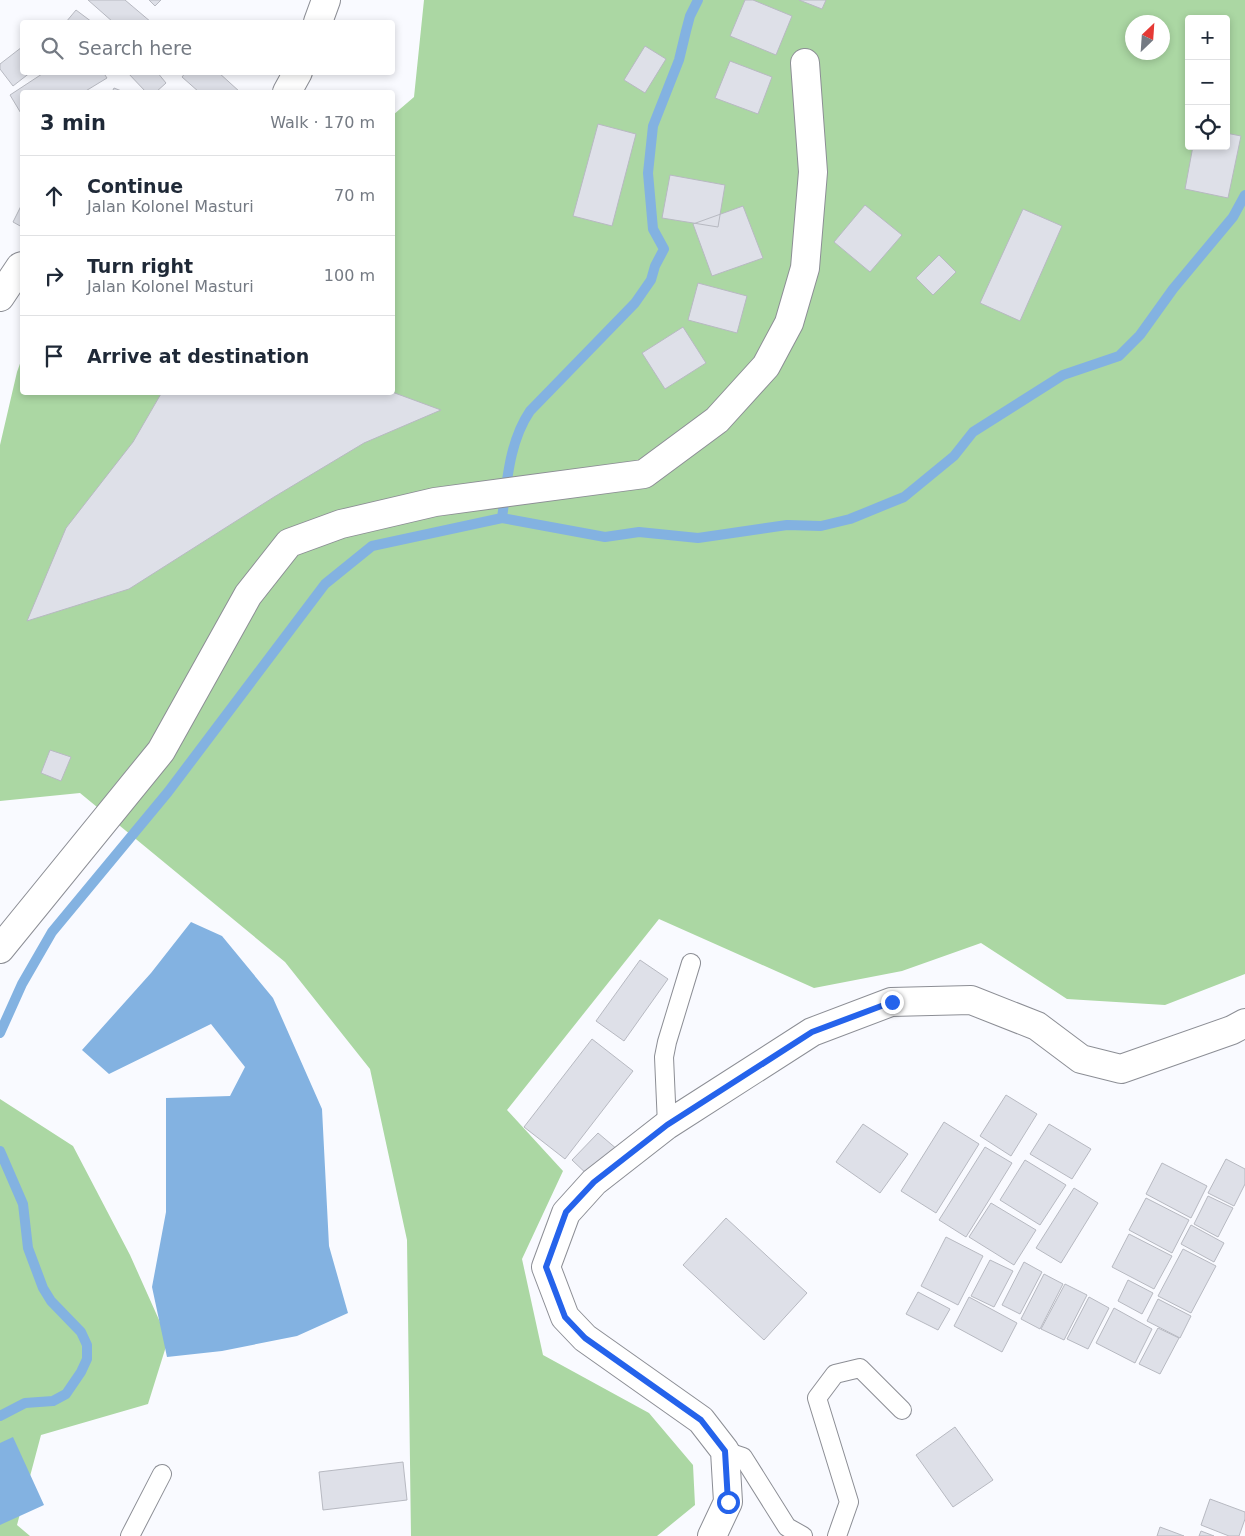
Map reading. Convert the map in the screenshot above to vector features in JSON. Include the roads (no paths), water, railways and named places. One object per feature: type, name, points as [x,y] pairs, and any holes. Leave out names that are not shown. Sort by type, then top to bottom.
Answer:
[{"type":"street","points":[[319,20],[326,0]]},
{"type":"street","points":[[0,949],[161,751],[248,595],[289,543],[341,524],[435,502],[644,474],[717,420],[766,366],[789,323],[805,268],[813,172],[805,63]]},
{"type":"street","points":[[289,90],[296,75]]},
{"type":"street","points":[[0,297],[20,267]]},
{"type":"street","points":[[712,1536],[728,1502],[725,1451],[701,1420],[585,1338],[565,1317],[546,1267],[566,1212],[594,1182],[667,1125],[812,1032],[892,1002],[971,1000],[1036,1026],[1081,1059],[1121,1069],[1232,1030],[1245,1023]]},
{"type":"lane","points":[[667,1125],[664,1057],[691,963]]},
{"type":"lane","points":[[837,1536],[849,1502],[817,1398],[835,1374],[860,1368],[902,1410]]},
{"type":"lane","points":[[725,1451],[743,1457],[786,1527],[803,1536]]},
{"type":"lane","points":[[130,1536],[162,1474]]},
{"type":"water","points":[[191,922],[222,936],[273,998],[322,1109],[329,1246],[348,1313],[297,1336],[222,1351],[167,1357],[152,1287],[166,1212],[166,1098],[230,1096],[245,1067],[211,1024],[109,1074],[82,1050],[151,973]]},
{"type":"water","points":[[13,1437],[44,1505],[0,1525],[0,1443]]},
{"type":"waterway","points":[[502,518],[513,449],[517,436],[530,411],[635,303],[651,280],[655,266],[664,249],[653,229],[648,173],[653,126],[679,60],[690,16],[698,0]]},
{"type":"waterway","points":[[0,1033],[22,984],[52,932],[168,792],[325,584],[372,546],[502,518],[605,537],[639,532],[698,538],[787,525],[821,526],[850,519],[904,497],[954,456],[973,432],[1063,375],[1119,356],[1140,335],[1173,289],[1233,217],[1245,195]]},
{"type":"waterway","points":[[0,1151],[23,1204],[28,1248],[43,1288],[51,1301],[81,1332],[87,1345],[87,1359],[81,1372],[66,1394],[53,1401],[25,1403],[0,1416]]}]
